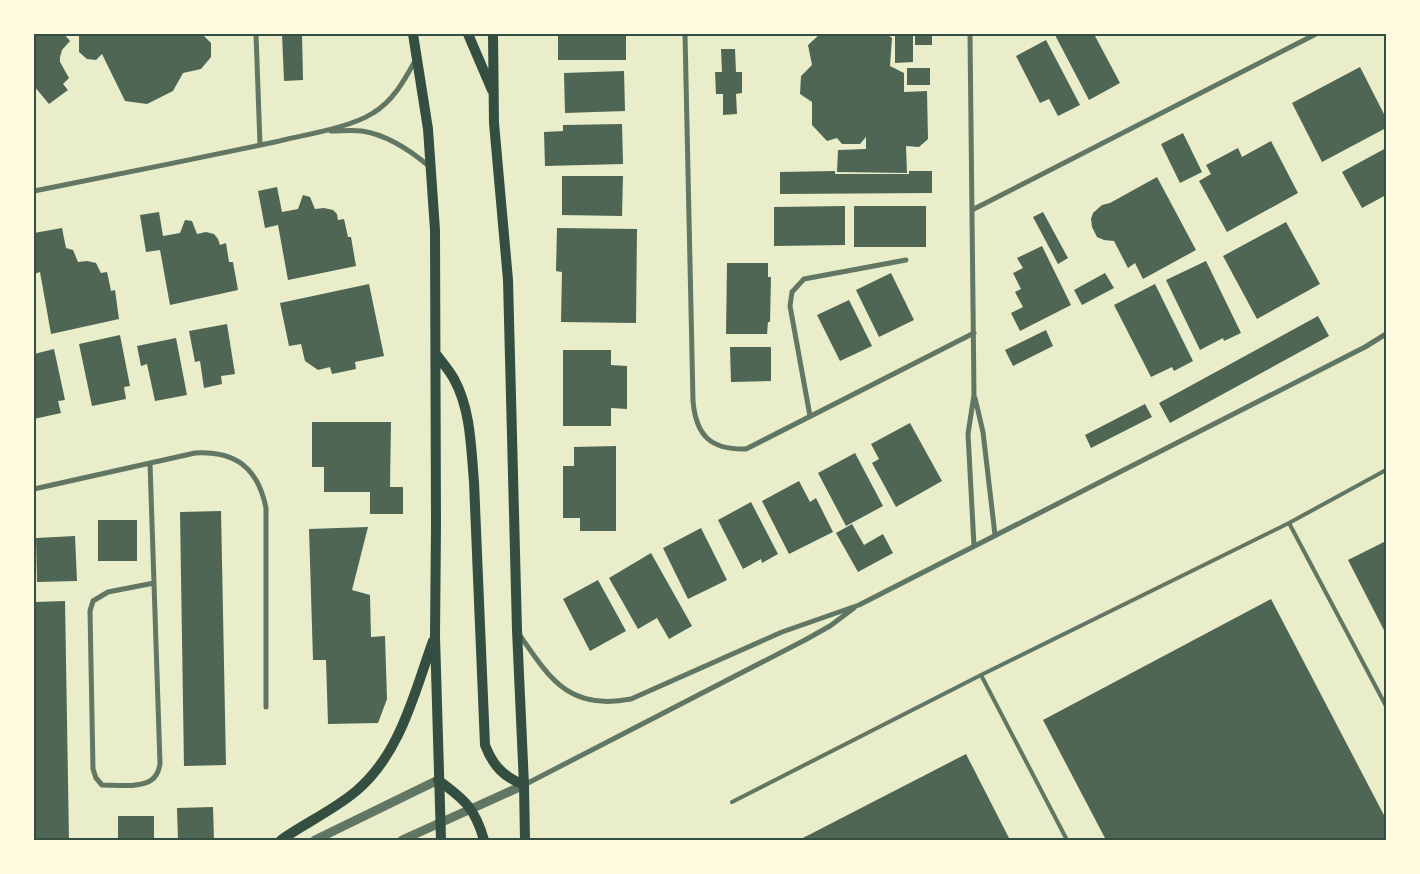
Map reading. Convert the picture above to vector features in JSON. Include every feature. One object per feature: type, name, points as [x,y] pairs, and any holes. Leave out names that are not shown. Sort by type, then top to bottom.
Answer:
[{"type":"main road","points":[[413,34],[428,129],[435,230],[434,636],[441,840]]},
{"type":"main road","points":[[468,34],[493,94]]},
{"type":"main road","points":[[493,34],[494,123],[508,280],[517,630],[525,840]]},
{"type":"main road","points":[[436,354],[454,379],[466,409],[471,443],[485,745],[490,759],[499,770],[510,780],[524,785]]},
{"type":"main road","points":[[281,840],[354,793],[368,779],[391,748],[402,727],[434,636]]},
{"type":"main road","points":[[438,780],[460,795],[472,809],[484,840]]},
{"type":"street","points":[[256,34],[260,145]]},
{"type":"street","points":[[685,34],[694,418],[702,433],[714,444],[730,450],[746,449],[974,333]]},
{"type":"street","points":[[970,34],[974,395],[968,434],[974,546]]},
{"type":"street","points":[[972,210],[1316,34]]},
{"type":"street","points":[[34,191],[260,145],[359,120],[383,106],[401,86],[416,59]]},
{"type":"street","points":[[325,130],[362,131],[381,136],[399,144],[431,168]]},
{"type":"street","points":[[810,416],[790,306],[792,292],[804,279],[906,260]]},
{"type":"street","points":[[517,630],[551,678],[564,689],[597,702],[631,700],[782,632],[859,605],[1356,352],[1386,334]]},
{"type":"street","points":[[974,395],[983,432],[995,535]]},
{"type":"street","points":[[34,489],[196,453],[212,452],[228,456],[243,464],[255,476],[263,492],[266,508],[266,706]]},
{"type":"street","points":[[150,463],[160,764],[158,773],[151,781],[102,785],[96,778],[93,769],[90,611],[93,601],[108,592],[154,584]]},
{"type":"street","points":[[402,840],[524,785],[806,640],[830,626],[859,605]]},
{"type":"street","points":[[315,840],[438,780]]},
{"type":"lane","points":[[732,802],[1289,523],[1386,470]]},
{"type":"lane","points":[[1289,523],[1386,706]]},
{"type":"lane","points":[[981,676],[1067,840]]},
{"type":"building","points":[[34,34],[64,34],[70,41],[62,50],[60,57],[60,62],[69,78],[63,84],[68,90],[49,104],[34,86]]},
{"type":"building","points":[[79,34],[202,34],[211,43],[211,57],[201,69],[183,73],[173,91],[147,104],[125,101],[102,54],[96,60],[87,59],[79,52]]},
{"type":"building","points":[[282,34],[302,34],[303,80],[284,81]]},
{"type":"building","points":[[558,34],[626,34],[626,60],[558,60]]},
{"type":"building","points":[[820,34],[887,34],[892,38],[890,66],[904,73],[904,92],[927,91],[928,139],[919,147],[906,146],[907,173],[837,172],[838,150],[866,149],[866,137],[860,144],[842,144],[837,138],[827,141],[812,125],[812,102],[800,94],[801,76],[812,65],[808,45]]},
{"type":"building","points":[[895,34],[913,34],[913,62],[895,63]]},
{"type":"building","points":[[915,34],[932,34],[932,45],[915,45]]},
{"type":"building","points":[[1094,34],[1120,83],[1089,100],[1055,35]]},
{"type":"building","points":[[1046,40],[1080,105],[1058,116],[1049,99],[1040,103],[1016,56]]},
{"type":"building","points":[[721,49],[735,49],[736,72],[742,72],[742,93],[736,94],[737,114],[723,115],[723,94],[716,94],[715,72],[722,72]]},
{"type":"building","points":[[1360,67],[1386,118],[1386,128],[1322,162],[1292,103]]},
{"type":"building","points":[[907,68],[930,68],[930,85],[907,85]]},
{"type":"building","points":[[624,71],[625,111],[565,113],[564,73]]},
{"type":"building","points":[[622,124],[623,164],[545,166],[544,132],[563,131],[563,125]]},
{"type":"building","points":[[1183,133],[1202,172],[1180,183],[1161,144]]},
{"type":"building","points":[[1271,141],[1298,193],[1227,232],[1199,181],[1211,174],[1206,165],[1238,148],[1242,157]]},
{"type":"building","points":[[1386,148],[1386,195],[1362,208],[1342,172]]},
{"type":"building","points":[[835,171],[835,174],[909,174],[909,171],[932,171],[932,193],[780,194],[780,172]]},
{"type":"building","points":[[562,176],[623,176],[622,216],[562,215]]},
{"type":"building","points":[[1157,177],[1196,250],[1143,279],[1135,263],[1128,268],[1114,241],[1097,237],[1092,227],[1091,219],[1093,213],[1102,205],[1110,203]]},
{"type":"building","points":[[277,187],[282,212],[298,209],[303,195],[310,197],[315,209],[333,210],[337,214],[338,220],[344,219],[348,237],[351,237],[356,266],[288,280],[278,225],[265,228],[258,191]]},
{"type":"building","points":[[845,206],[845,245],[774,246],[774,207]]},
{"type":"building","points":[[854,206],[926,206],[926,247],[854,247]]},
{"type":"building","points":[[159,212],[163,236],[180,233],[185,220],[192,221],[197,234],[206,232],[214,234],[220,245],[226,243],[229,262],[233,262],[238,290],[170,305],[160,250],[146,252],[140,215]]},
{"type":"building","points":[[1043,212],[1068,258],[1058,264],[1033,217]]},
{"type":"building","points":[[1286,222],[1320,284],[1257,319],[1223,256]]},
{"type":"building","points":[[62,228],[66,248],[73,250],[78,262],[96,263],[101,273],[107,272],[111,291],[115,290],[119,319],[51,334],[40,272],[34,274],[34,233]]},
{"type":"building","points":[[557,228],[637,229],[636,323],[561,322],[562,272],[556,271]]},
{"type":"building","points":[[1042,246],[1071,305],[1020,331],[1011,313],[1023,307],[1015,292],[1021,289],[1013,273],[1023,268],[1017,258]]},
{"type":"building","points":[[1206,261],[1241,333],[1224,341],[1223,338],[1200,350],[1166,280]]},
{"type":"building","points":[[727,263],[768,263],[768,277],[771,277],[770,322],[768,322],[767,334],[726,334]]},
{"type":"building","points":[[891,273],[914,320],[879,337],[856,290]]},
{"type":"building","points":[[1105,273],[1114,288],[1082,305],[1074,290]]},
{"type":"building","points":[[369,284],[384,356],[355,362],[356,369],[332,374],[330,367],[318,370],[305,361],[301,344],[289,346],[280,303]]},
{"type":"building","points":[[1155,284],[1193,361],[1174,371],[1172,367],[1151,377],[1114,305]]},
{"type":"building","points":[[849,300],[872,346],[840,361],[817,315]]},
{"type":"building","points":[[1318,316],[1329,336],[1170,423],[1159,403]]},
{"type":"building","points":[[227,324],[235,374],[221,376],[222,384],[204,388],[200,361],[195,362],[189,331]]},
{"type":"building","points":[[1046,330],[1053,346],[1013,366],[1005,350]]},
{"type":"building","points":[[120,335],[130,386],[124,387],[126,399],[92,406],[79,344]]},
{"type":"building","points":[[176,338],[187,395],[155,401],[147,364],[141,366],[137,346]]},
{"type":"building","points":[[730,347],[771,347],[771,381],[731,382]]},
{"type":"building","points":[[54,349],[65,400],[58,401],[61,413],[34,419],[34,354]]},
{"type":"building","points":[[563,350],[611,350],[611,365],[627,366],[627,409],[611,408],[611,426],[563,426]]},
{"type":"building","points":[[1145,404],[1152,417],[1091,448],[1085,435]]},
{"type":"building","points":[[312,422],[391,422],[390,487],[403,487],[403,514],[370,514],[370,492],[324,492],[324,467],[312,467]]},
{"type":"building","points":[[910,423],[942,481],[896,507],[872,463],[879,459],[871,444]]},
{"type":"building","points":[[616,446],[616,531],[580,531],[580,518],[563,518],[563,466],[574,466],[574,447]]},
{"type":"building","points":[[855,453],[883,506],[846,526],[818,473]]},
{"type":"building","points":[[799,481],[810,502],[816,498],[833,532],[789,554],[762,501]]},
{"type":"building","points":[[751,502],[778,554],[762,563],[761,559],[743,569],[718,520]]},
{"type":"building","points":[[221,511],[226,765],[184,766],[180,512]]},
{"type":"building","points":[[98,520],[137,520],[137,561],[98,561]]},
{"type":"building","points":[[852,524],[864,545],[883,534],[893,553],[858,572],[836,533]]},
{"type":"building","points":[[368,527],[352,590],[370,595],[371,637],[385,636],[387,699],[378,723],[328,724],[326,660],[313,660],[309,529]]},
{"type":"building","points":[[701,528],[727,580],[688,599],[663,548]]},
{"type":"building","points":[[75,536],[77,581],[37,582],[36,538]]},
{"type":"building","points":[[1386,541],[1386,634],[1348,560]]},
{"type":"building","points":[[651,553],[692,626],[669,639],[657,618],[638,629],[609,578]]},
{"type":"building","points":[[598,580],[626,631],[590,651],[563,599]]},
{"type":"building","points":[[1271,599],[1386,819],[1386,840],[1106,840],[1043,720]]},
{"type":"building","points":[[65,601],[69,840],[34,840],[34,602]]},
{"type":"building","points":[[966,754],[1010,840],[799,840]]},
{"type":"building","points":[[213,807],[214,840],[178,840],[177,808]]},
{"type":"building","points":[[118,816],[154,816],[154,840],[118,840]]}]
